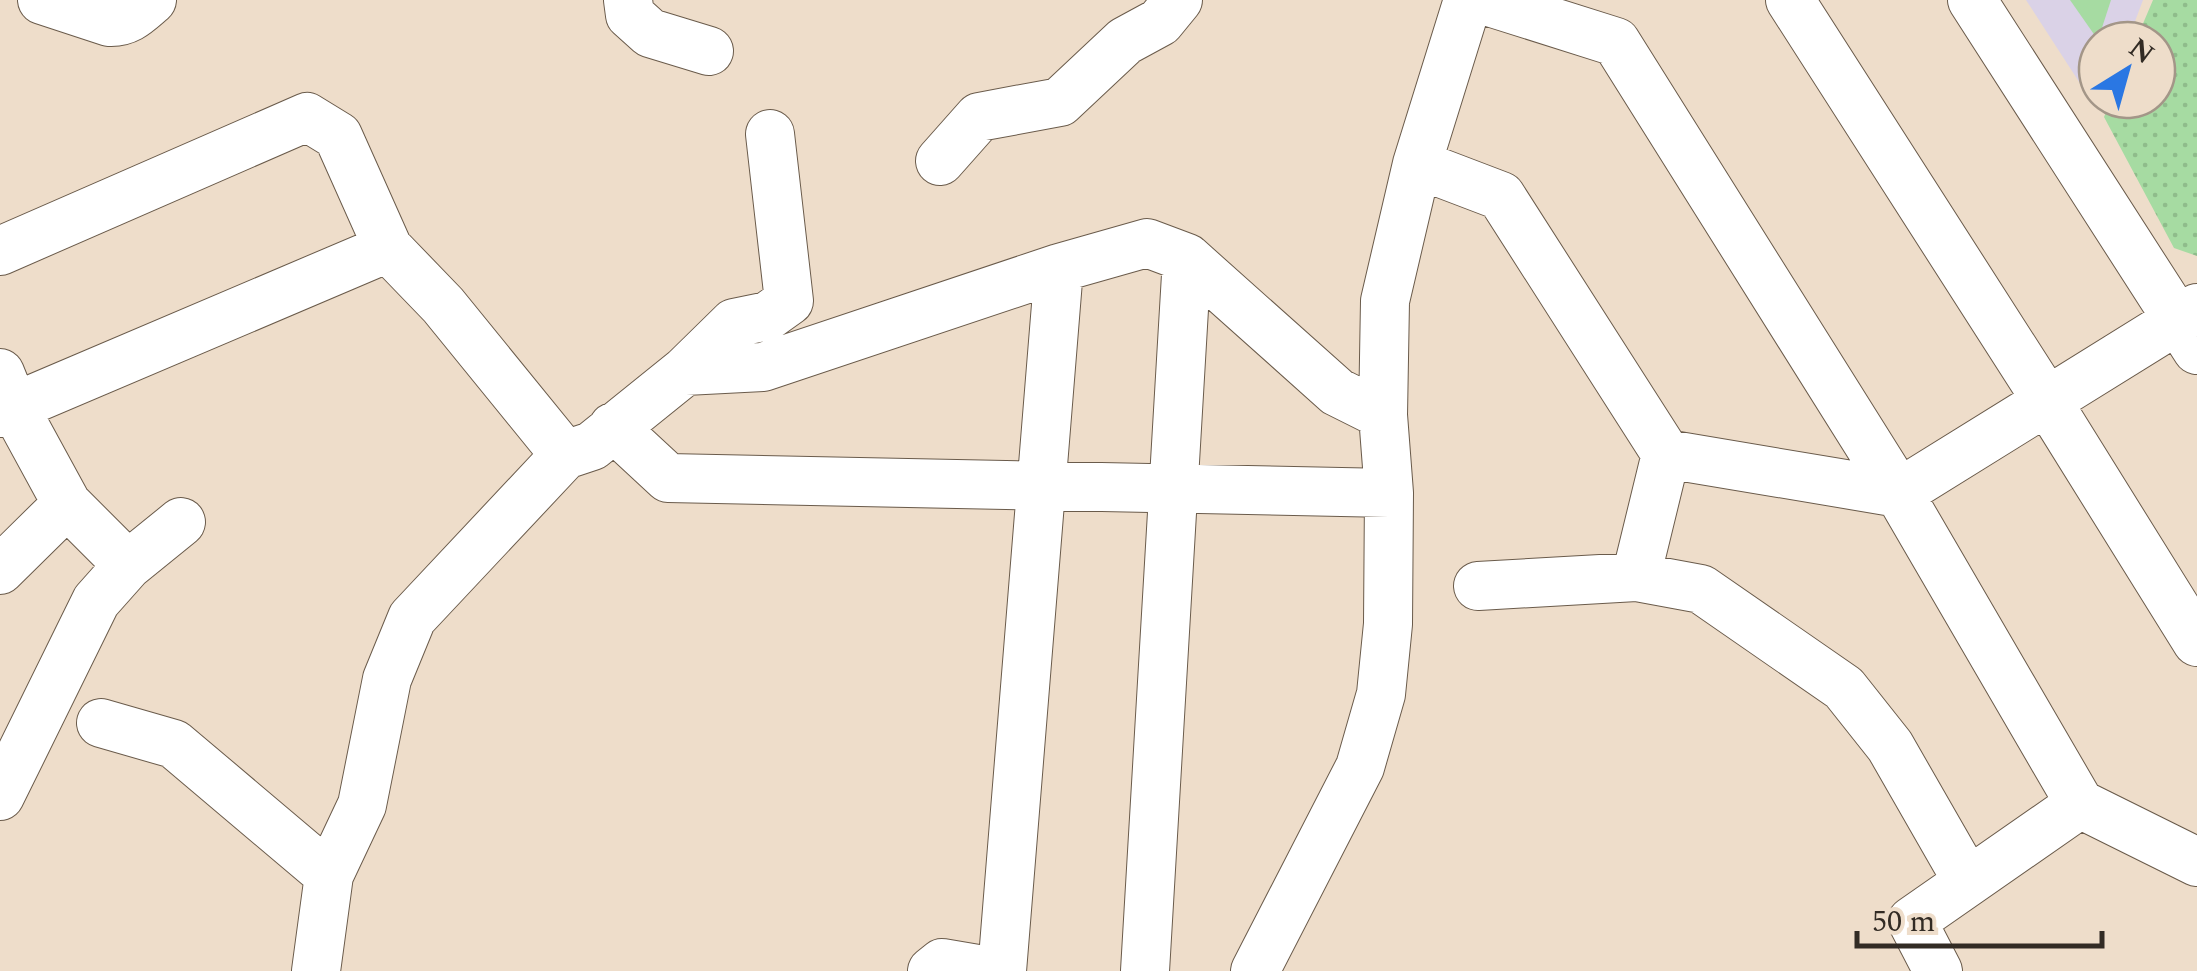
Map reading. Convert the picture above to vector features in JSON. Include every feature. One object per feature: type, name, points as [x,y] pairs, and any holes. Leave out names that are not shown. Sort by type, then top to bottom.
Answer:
[{"type":"street","points":[[42,0],[120,22],[152,0]]},
{"type":"street","points":[[628,0],[630,15],[650,33],[709,51]]},
{"type":"street","points":[[940,161],[979,116],[1060,102],[1125,41],[1160,22],[1178,0]]},
{"type":"street","points":[[1255,971],[1360,768],[1381,694],[1388,624],[1384,301],[1417,164],[1468,0]]},
{"type":"street","points":[[1483,0],[1616,42],[1899,494],[2080,804],[2197,862]]},
{"type":"street","points":[[1790,0],[2048,401],[2197,642]]},
{"type":"street","points":[[1666,454],[1899,494],[2048,401],[2191,326],[1972,0]]},
{"type":"street","points":[[0,251],[307,117],[338,136],[388,248],[444,304],[565,455]]},
{"type":"street","points":[[1417,164],[1500,196],[1666,454],[1636,577]]},
{"type":"street","points":[[316,971],[329,876],[362,805],[388,679],[412,618],[565,455],[592,446],[686,371],[734,323],[768,316],[789,301],[761,167]]},
{"type":"street","points":[[686,371],[763,367],[1147,243],[1187,258],[1337,392],[1383,414]]},
{"type":"street","points":[[128,564],[67,504],[4,397],[388,248]]},
{"type":"street","points":[[1144,971],[1187,258]]},
{"type":"street","points":[[1002,971],[1060,268]]},
{"type":"street","points":[[613,427],[668,478],[1388,493]]},
{"type":"street","points":[[0,570],[67,504]]},
{"type":"street","points":[[0,796],[96,602],[128,564],[181,522]]},
{"type":"street","points":[[1478,586],[1636,577],[1701,589],[1844,688],[1890,746],[1968,882]]},
{"type":"street","points":[[100,723],[174,744],[329,876]]},
{"type":"street","points":[[1938,971],[1912,921],[2080,804]]},
{"type":"street","points":[[932,971],[942,963],[988,971]]},
{"type":"shaded area","points":[[2026,0],[2143,0],[2136,20],[2077,20],[2077,79]]},
{"type":"green space","points":[[2070,0],[2111,0],[2104,20],[2084,20]]},
{"type":"green space","points":[[2153,0],[2197,0],[2197,256],[2174,248],[2106,120],[2177,120],[2177,20],[2144,20]]}]
